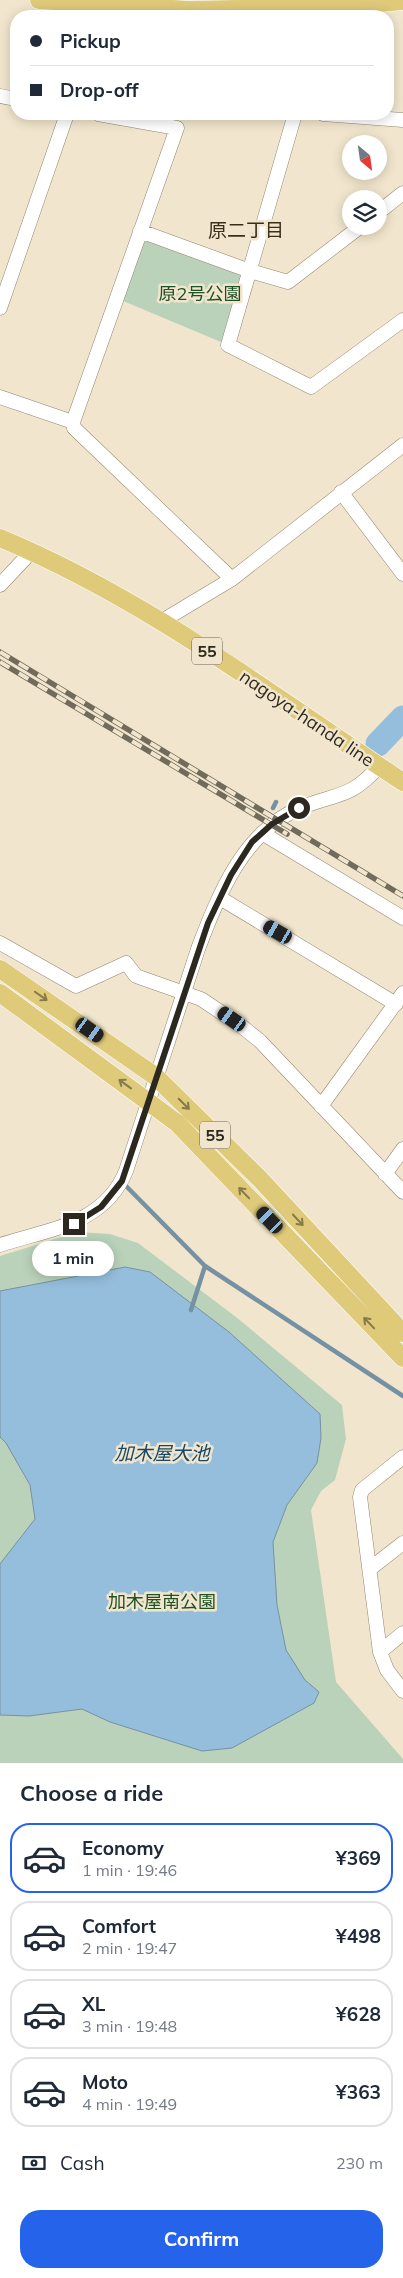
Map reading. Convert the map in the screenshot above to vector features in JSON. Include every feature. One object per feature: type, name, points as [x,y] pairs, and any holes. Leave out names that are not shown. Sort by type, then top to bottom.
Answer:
[{"type":"main road","points":[[39,0],[188,10],[331,8],[403,1]]},
{"type":"main road","name":"nagoya-handa line","points":[[0,538],[32,552],[162,621],[403,782]]},
{"type":"main road","name":"55","points":[[0,969],[156,1076],[260,1179],[403,1333]]},
{"type":"main road","name":"55","points":[[0,993],[177,1123],[403,1358]]},
{"type":"street","points":[[0,308],[65,120]]},
{"type":"street","points":[[131,120],[176,128],[73,422],[74,428],[232,579]]},
{"type":"street","points":[[293,120],[228,345],[311,388],[403,320]]},
{"type":"street","points":[[387,205],[403,192]]},
{"type":"street","points":[[140,231],[250,271],[288,282],[349,235]]},
{"type":"street","points":[[0,397],[73,422]]},
{"type":"street","points":[[162,621],[232,579],[403,445]]},
{"type":"street","points":[[341,492],[401,568]]},
{"type":"street","points":[[0,585],[32,552]]},
{"type":"street","points":[[0,1245],[74,1224],[110,1199],[122,1181],[150,1102],[156,1076],[208,923],[243,855],[272,824],[299,808],[352,791],[365,782],[378,766]]},
{"type":"street","points":[[262,833],[403,918]]},
{"type":"street","points":[[220,898],[399,999],[321,1106]]},
{"type":"street","points":[[0,943],[76,986],[126,963],[136,976],[184,992],[211,1005],[260,1041],[403,1192]]},
{"type":"street","points":[[386,1174],[403,1149]]},
{"type":"street","points":[[403,1457],[362,1490],[360,1497],[371,1568],[380,1652],[387,1670],[403,1691]]},
{"type":"street","points":[[371,1568],[403,1542]]},
{"type":"street","points":[[380,1652],[403,1633]]},
{"type":"green space","name":"原2号公園","points":[[140,231],[250,271],[228,345],[116,298]]},
{"type":"green space","name":"加木屋大池","points":[[77,1232],[110,1234],[138,1243],[236,1317],[342,1405],[346,1439],[335,1480],[321,1491],[311,1510],[336,1682],[403,1759],[403,1763],[0,1763],[0,1256]]},
{"type":"water","name":"加木屋大池","points":[[125,1267],[150,1272],[229,1332],[320,1414],[321,1438],[317,1463],[287,1505],[273,1542],[277,1605],[286,1650],[305,1680],[319,1692],[314,1703],[232,1748],[202,1751],[110,1722],[82,1709],[29,1716],[0,1715],[0,1564],[35,1519],[30,1485],[6,1443],[0,1437],[0,1291]]},
{"type":"waterway","points":[[378,744],[403,718]]},
{"type":"waterway","points":[[374,748],[378,744]]},
{"type":"waterway","points":[[273,808],[276,802]]},
{"type":"waterway","points":[[127,1187],[205,1266],[403,1396]]},
{"type":"waterway","points":[[191,1310],[205,1266]]},
{"type":"railway","points":[[0,652],[403,896]]},
{"type":"railway","points":[[0,662],[287,834]]},
{"type":"district","name":"原二丁目","points":[[246,230]]},
{"type":"route","points":[[74,1224],[110,1199],[122,1181],[150,1102],[156,1076],[198,949],[231,875],[252,842],[272,824],[299,808]]},
{"type":"park label","name":"加木屋南公園","points":[[162,1601]]}]
